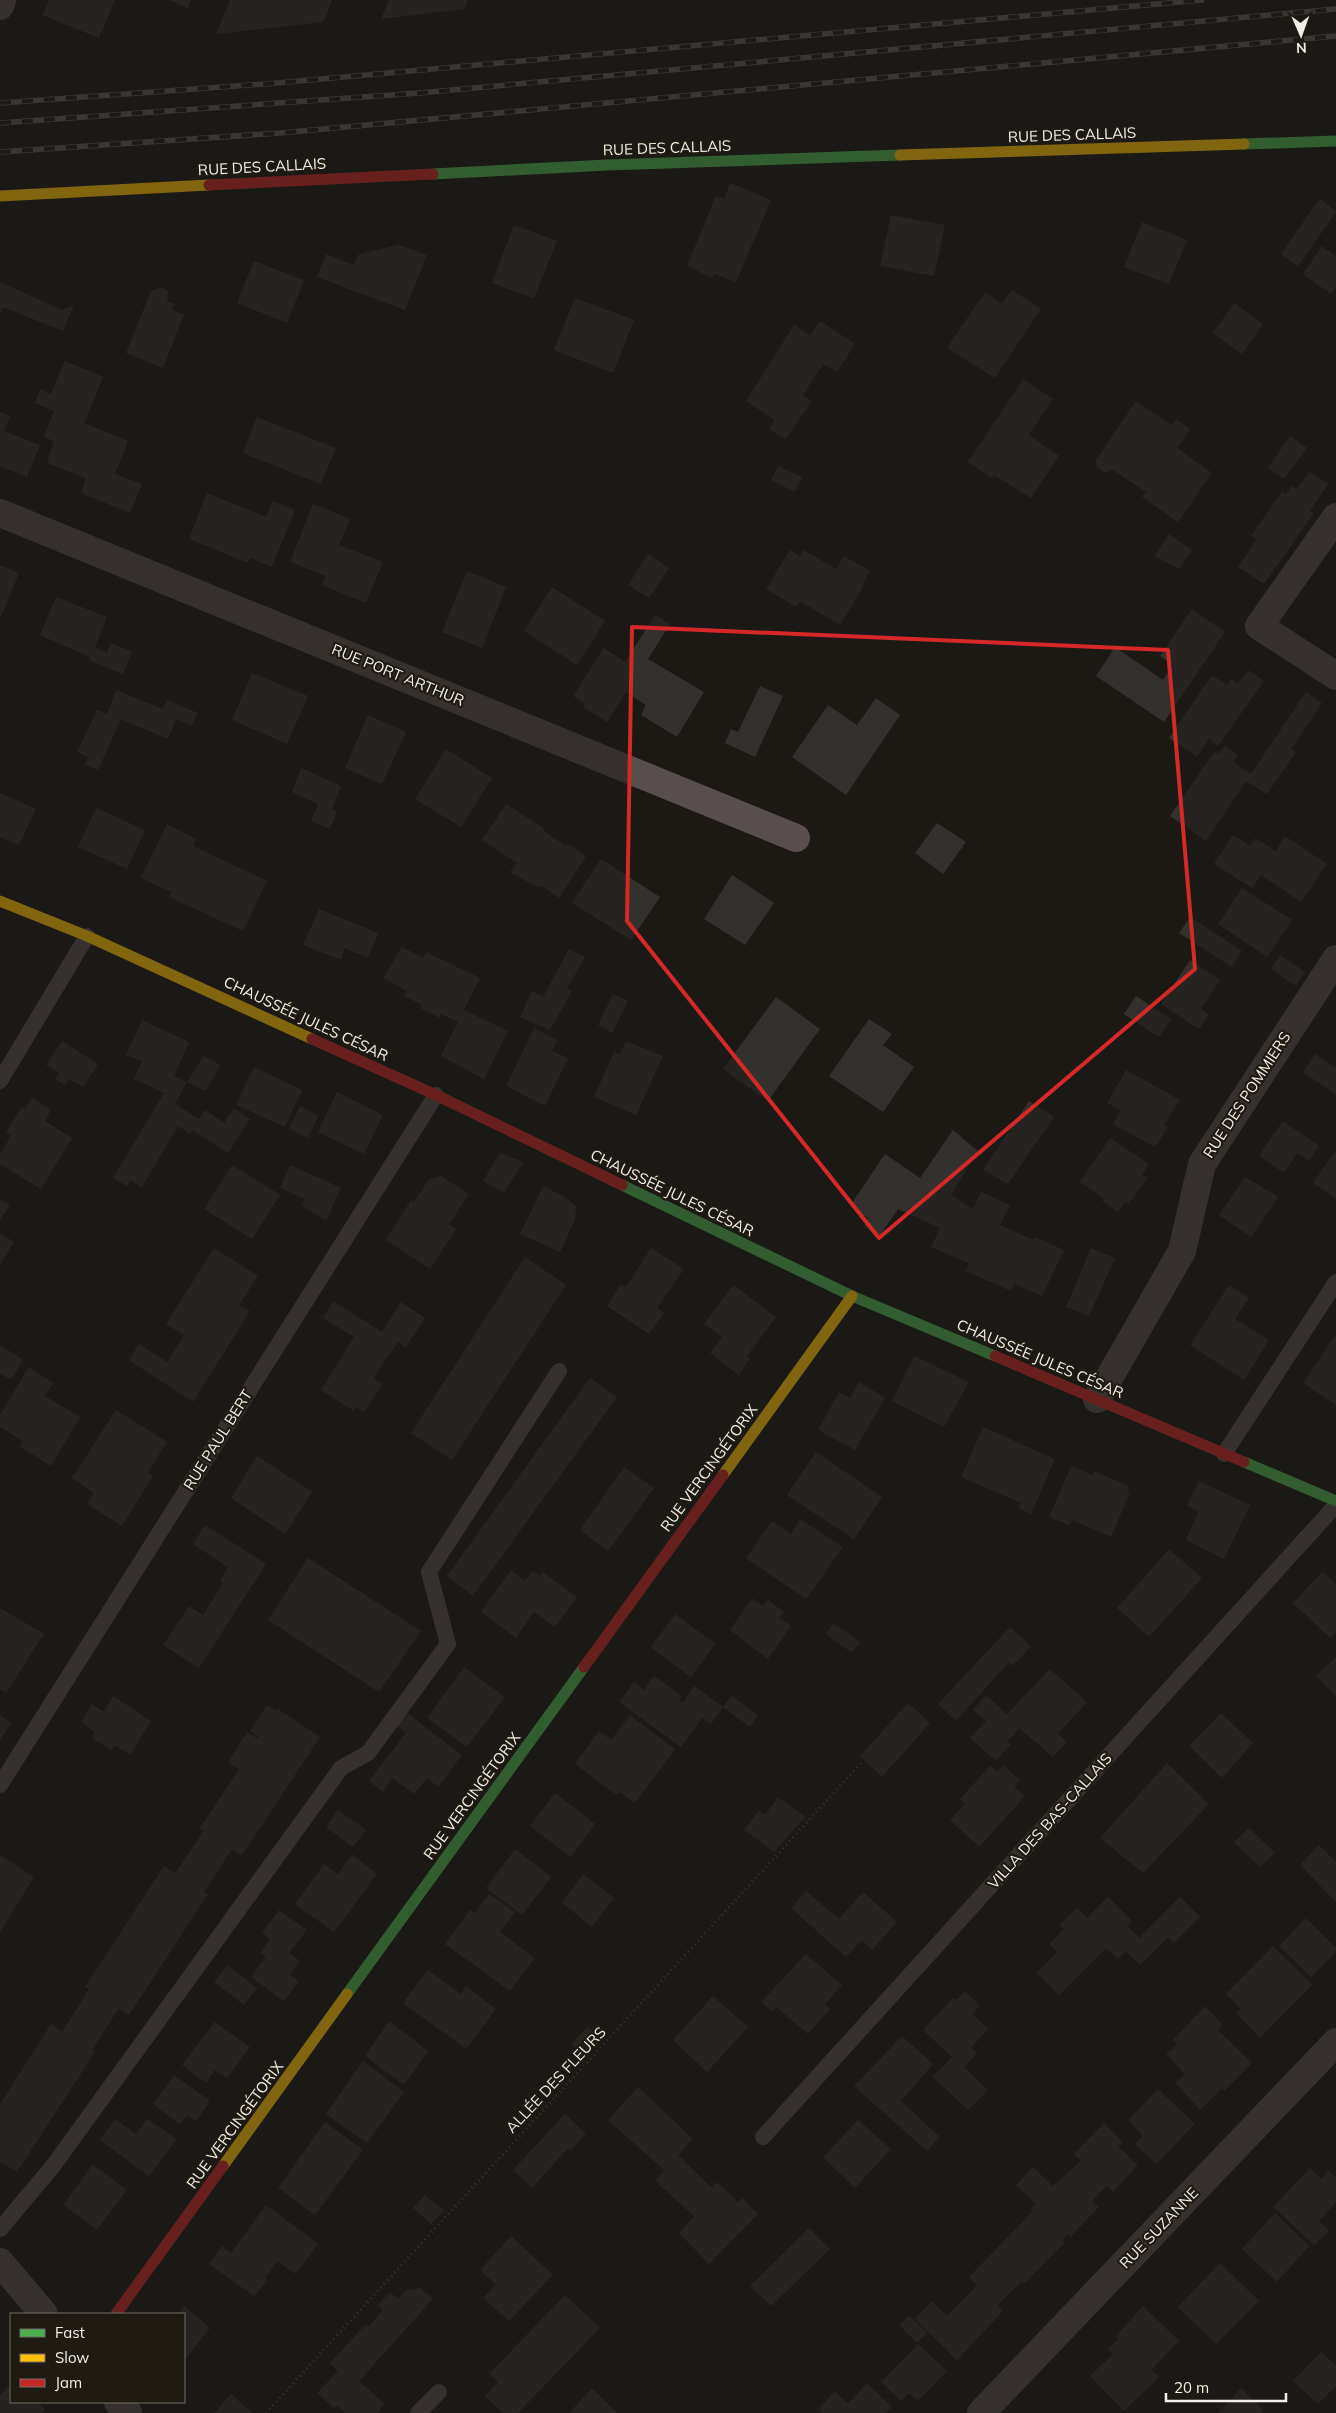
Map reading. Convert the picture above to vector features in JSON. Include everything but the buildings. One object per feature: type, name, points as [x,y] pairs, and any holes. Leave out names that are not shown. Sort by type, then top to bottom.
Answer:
[{"type":"street","points":[[0,6],[2,0]]},
{"type":"street","name":"RUE DES CALLAIS","points":[[0,196],[607,165],[1336,141]]},
{"type":"street","name":"RUE PORT ARTHUR","points":[[0,513],[796,838]]},
{"type":"street","points":[[1336,517],[1258,626],[1336,676]]},
{"type":"street","name":"CHAUSSÉE JULES CÉSAR","points":[[0,901],[87,936],[436,1095],[852,1296],[1336,1501]]},
{"type":"street","name":"RUE DES POMMIERS","points":[[1097,1399],[1182,1251],[1202,1164],[1336,959]]},
{"type":"street","name":"RUE VERCINGÉTORIX","points":[[117,2313],[852,1296]]},
{"type":"street","name":"RUE SUZANNE","points":[[981,2413],[1336,2042]]},
{"type":"street","points":[[3,2272],[43,2313]]},
{"type":"street","points":[[119,2403],[128,2413]]},
{"type":"lane","points":[[0,1081],[87,936]]},
{"type":"lane","name":"RUE PAUL BERT","points":[[0,1785],[436,1095]]},
{"type":"lane","points":[[1224,1454],[1336,1282]]},
{"type":"lane","points":[[0,2229],[53,2166],[342,1768],[368,1754],[448,1644],[429,1572],[559,1372]]},
{"type":"lane","name":"VILLA DES BAS-CALLAIS","points":[[763,2137],[1336,1505]]},
{"type":"lane","points":[[418,2413],[439,2392]]},
{"type":"path","name":"ALLÉE DES FLEURS","points":[[266,2413],[863,1761]]},
{"type":"highlighted area","points":[[632,627],[1168,650],[1195,969],[879,1238],[627,921]]},
{"type":"railway","points":[[0,103],[277,83],[1202,0]]},
{"type":"railway","points":[[0,123],[419,93],[1336,9]]},
{"type":"railway","points":[[0,152],[280,133],[1336,36]]},
{"type":"traffic: fast","points":[[1244,144],[1336,141]]},
{"type":"traffic: fast","points":[[433,174],[607,165],[900,155]]},
{"type":"traffic: fast","points":[[622,1185],[852,1296],[995,1356]]},
{"type":"traffic: fast","points":[[1244,1462],[1336,1501]]},
{"type":"traffic: fast","points":[[347,1994],[584,1667]]},
{"type":"traffic: slow","points":[[900,155],[1244,144]]},
{"type":"traffic: slow","points":[[0,196],[209,185]]},
{"type":"traffic: slow","points":[[0,901],[87,936],[312,1039]]},
{"type":"traffic: slow","points":[[723,1475],[852,1296]]},
{"type":"traffic: slow","points":[[223,2166],[347,1994]]},
{"type":"traffic: jam","points":[[209,185],[433,174]]},
{"type":"traffic: jam","points":[[312,1039],[436,1095],[622,1185]]},
{"type":"traffic: jam","points":[[995,1356],[1244,1462]]},
{"type":"traffic: jam","points":[[584,1667],[723,1475]]},
{"type":"traffic: jam","points":[[117,2313],[223,2166]]}]
